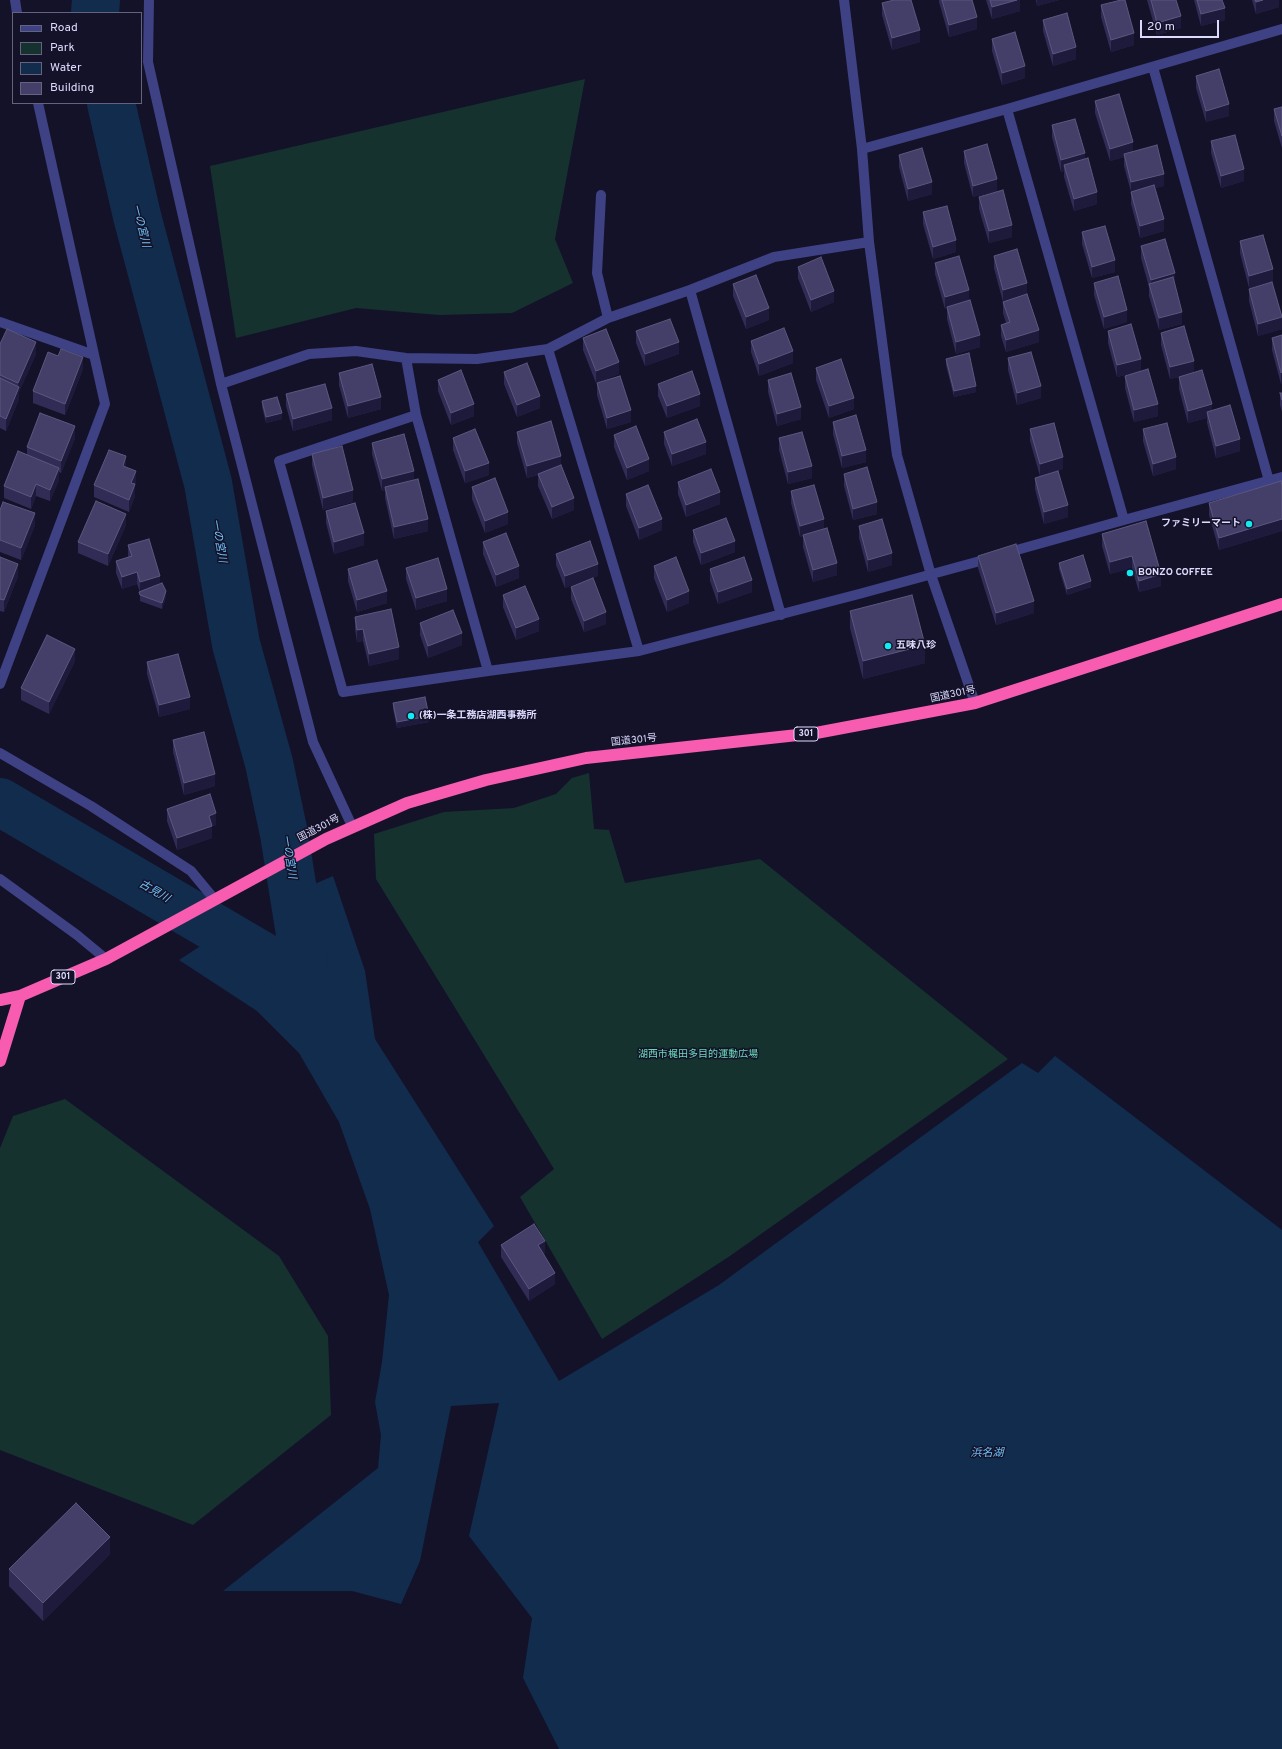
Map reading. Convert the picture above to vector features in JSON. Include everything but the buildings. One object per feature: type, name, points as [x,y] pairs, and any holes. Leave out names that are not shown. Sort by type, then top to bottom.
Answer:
[{"type":"highway","name":"国道301号","points":[[0,1000],[20,996],[106,959],[326,839],[352,826],[407,803],[486,780],[586,758],[816,733],[974,704],[1282,604]]},
{"type":"highway","points":[[0,1061],[20,996]]},
{"type":"street","points":[[15,0],[17,12]]},
{"type":"street","points":[[149,0],[148,62],[221,384],[313,742],[336,795],[352,826]]},
{"type":"street","points":[[844,0],[862,149],[869,242],[897,455],[931,575],[974,704]]},
{"type":"street","points":[[862,149],[1007,109],[1282,29]]},
{"type":"street","points":[[1153,67],[1269,481]]},
{"type":"street","points":[[0,684],[105,404],[38,104]]},
{"type":"street","points":[[1007,109],[1124,520]]},
{"type":"street","points":[[601,195],[597,273],[608,318]]},
{"type":"street","points":[[221,384],[308,354],[356,351],[406,358],[478,359],[548,349],[608,318],[690,290],[774,257],[869,242]]},
{"type":"street","points":[[690,290],[781,614]]},
{"type":"street","points":[[0,322],[94,355]]},
{"type":"street","points":[[548,349],[639,651]]},
{"type":"street","points":[[406,358],[416,415],[488,671]]},
{"type":"street","points":[[416,415],[279,460],[343,692],[639,651],[931,575],[1124,520],[1282,478]]},
{"type":"street","points":[[0,753],[91,806],[190,871],[215,900]]},
{"type":"street","points":[[0,879],[106,959]]},
{"type":"green space","points":[[585,79],[555,239],[573,283],[512,313],[439,315],[356,308],[236,338],[210,166]]},
{"type":"green space","name":"湖西市梶田多目的運動広場","points":[[589,773],[594,829],[609,830],[625,883],[760,859],[1008,1059],[730,1256],[602,1339],[520,1197],[554,1169],[376,879],[374,834],[444,812],[514,808],[556,794],[572,778]]},
{"type":"green space","points":[[65,1099],[279,1256],[328,1336],[331,1415],[193,1525],[0,1450],[0,1148],[13,1116]]},
{"type":"water","name":"浜名湖","points":[[333,876],[365,971],[375,1039],[494,1226],[478,1242],[559,1381],[719,1285],[1022,1063],[1038,1073],[1055,1056],[1282,1230],[1282,1749],[559,1749],[523,1678],[532,1618],[469,1536],[499,1403],[451,1406],[420,1561],[401,1604],[352,1591],[223,1591],[378,1468],[381,1435],[375,1402],[382,1362],[389,1295],[370,1209],[339,1122],[299,1053],[257,1011],[179,960],[219,934],[257,958],[275,965],[290,959],[291,942],[287,896]]},
{"type":"waterway","name":"一の宮川","points":[[95,12],[96,0]]},
{"type":"waterway","name":"一の宮川","points":[[111,104],[137,216],[208,483],[236,644],[269,763],[284,834],[304,959]]},
{"type":"waterway","name":"古見川","points":[[0,802],[307,982]]},
{"type":"place","name":"ファミリーマート","points":[[1249,524]]},
{"type":"place","name":"BONZO COFFEE","points":[[1130,573]]},
{"type":"place","name":"五味八珍","points":[[888,646]]},
{"type":"place","name":"(株)一条工務店湖西事務所","points":[[411,716]]}]
